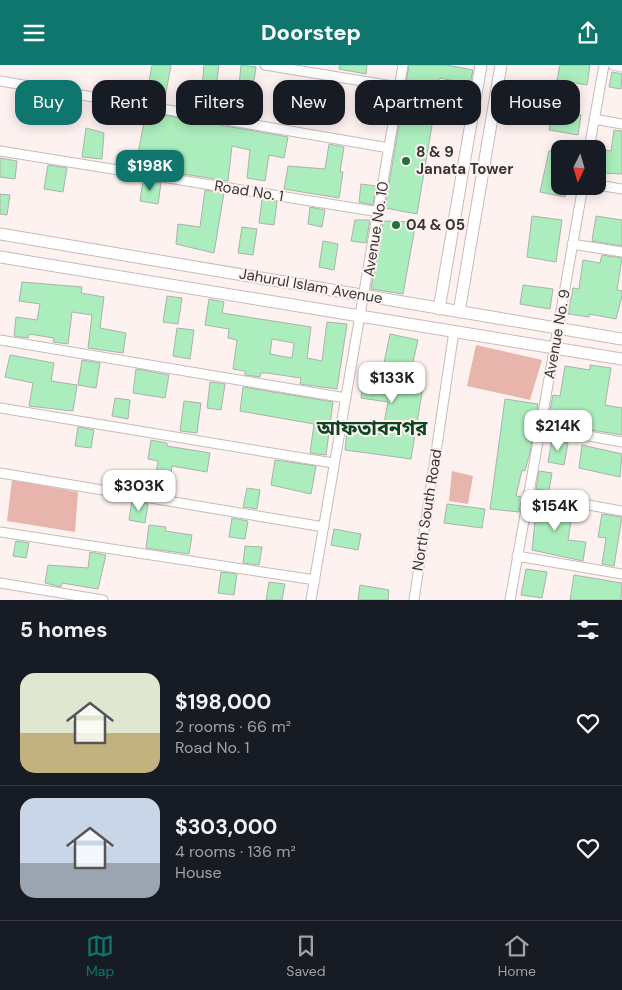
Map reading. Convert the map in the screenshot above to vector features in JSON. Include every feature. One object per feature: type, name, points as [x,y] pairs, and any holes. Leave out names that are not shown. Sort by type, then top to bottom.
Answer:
[{"type":"street","points":[[265,65],[356,80]]},
{"type":"street","name":"Avenue No. 10","points":[[400,80],[403,65]]},
{"type":"street","points":[[439,309],[481,65]]},
{"type":"street","points":[[459,312],[501,65]]},
{"type":"street","points":[[590,140],[604,65]]},
{"type":"street","points":[[613,65],[622,67]]},
{"type":"street","points":[[0,81],[389,147]]},
{"type":"street","points":[[594,119],[622,124]]},
{"type":"street","name":"Avenue No. 10","points":[[311,600],[333,463],[365,295],[393,125]]},
{"type":"street","name":"Road No. 1","points":[[0,151],[379,212]]},
{"type":"street","points":[[606,186],[622,189]]},
{"type":"street","name":"Avenue No. 9","points":[[510,600],[581,195]]},
{"type":"street","name":"Jahurul Islam Avenue","points":[[0,234],[622,339]]},
{"type":"street","points":[[572,244],[622,252]]},
{"type":"street","name":"Jahurul Islam Avenue","points":[[0,257],[622,359]]},
{"type":"street","name":"North South Road","points":[[414,600],[454,331]]},
{"type":"street","points":[[0,341],[346,397]]},
{"type":"street","points":[[0,408],[333,463]]},
{"type":"street","points":[[540,427],[622,442]]},
{"type":"street","points":[[0,473],[324,527]]},
{"type":"street","points":[[528,494],[622,511]]},
{"type":"street","points":[[0,532],[315,581]]},
{"type":"street","points":[[517,556],[622,574]]},
{"type":"street","points":[[0,583],[103,600]]},
{"type":"shaded area","points":[[476,345],[542,360],[530,400],[467,386]]},
{"type":"shaded area","points":[[452,471],[473,476],[468,504],[449,501]]},
{"type":"shaded area","points":[[12,480],[78,492],[75,532],[7,521]]},
{"type":"building","points":[[152,65],[171,65],[166,92],[166,80],[149,80]]},
{"type":"building","points":[[204,65],[219,65],[217,80],[203,80]]},
{"type":"building","points":[[241,65],[256,67],[254,80],[240,80]]},
{"type":"building","points":[[340,65],[367,65],[366,74],[339,69]]},
{"type":"building","points":[[409,65],[447,65],[473,70],[471,80],[440,78],[440,80],[406,80]]},
{"type":"building","points":[[560,65],[590,65],[587,85],[580,84],[580,80],[557,80]]},
{"type":"building","points":[[612,72],[622,74],[621,89],[609,87]]},
{"type":"building","points":[[166,116],[176,117],[176,125],[220,125],[288,137],[284,158],[269,155],[265,181],[247,178],[250,150],[232,146],[228,181],[145,168],[145,164],[136,164],[144,125],[166,125]]},
{"type":"building","points":[[399,125],[432,125],[417,214],[385,208]]},
{"type":"building","points":[[550,125],[580,125],[578,135],[549,130]]},
{"type":"building","points":[[86,128],[104,133],[102,159],[82,157]]},
{"type":"building","points":[[614,130],[622,131],[622,174],[606,173],[606,150],[611,151]]},
{"type":"building","points":[[329,144],[344,147],[340,172],[343,172],[339,198],[284,189],[288,166],[325,169]]},
{"type":"building","points":[[549,151],[551,151],[551,194],[540,192]]},
{"type":"building","points":[[0,158],[17,161],[15,179],[0,177]]},
{"type":"building","points":[[48,165],[67,168],[63,192],[44,189]]},
{"type":"building","points":[[143,180],[161,183],[158,204],[140,201]]},
{"type":"building","points":[[361,184],[376,186],[373,205],[359,202]]},
{"type":"building","points":[[205,190],[224,193],[214,253],[176,244],[178,224],[200,227]]},
{"type":"building","points":[[0,194],[10,195],[7,215],[0,214]]},
{"type":"building","points":[[262,199],[277,202],[274,225],[259,223]]},
{"type":"building","points":[[310,207],[325,210],[322,227],[308,224]]},
{"type":"building","points":[[532,216],[562,220],[556,262],[527,257]]},
{"type":"building","points":[[596,216],[622,220],[622,246],[592,241]]},
{"type":"building","points":[[355,220],[370,220],[366,243],[351,241]]},
{"type":"building","points":[[383,221],[416,222],[403,294],[371,289]]},
{"type":"building","points":[[242,227],[257,229],[253,255],[238,253]]},
{"type":"building","points":[[323,241],[338,244],[334,270],[319,267]]},
{"type":"building","points":[[602,255],[622,258],[617,290],[622,291],[622,296],[616,319],[589,314],[589,317],[568,314],[573,288],[579,289],[583,260],[600,263]]},
{"type":"building","points":[[22,282],[82,287],[81,293],[104,297],[100,328],[126,333],[123,353],[88,348],[92,315],[72,312],[68,344],[53,342],[54,338],[29,334],[28,338],[14,336],[16,317],[37,320],[40,304],[19,301]]},
{"type":"building","points":[[523,285],[553,289],[550,309],[520,304]]},
{"type":"building","points":[[167,296],[182,298],[178,324],[163,322]]},
{"type":"building","points":[[209,299],[224,302],[222,313],[311,327],[307,358],[322,361],[327,322],[347,324],[337,389],[300,384],[301,378],[267,373],[261,373],[260,377],[245,375],[245,371],[233,369],[237,340],[228,338],[229,329],[205,325]],"holes":[[[272,339],[294,343],[292,358],[270,354]]]},
{"type":"building","points":[[177,328],[194,330],[190,359],[173,356]]},
{"type":"building","points":[[390,334],[418,340],[409,379],[424,381],[411,459],[345,450],[347,430],[382,434],[388,402],[361,398],[364,375],[381,377]]},
{"type":"building","points":[[10,355],[54,363],[51,381],[77,385],[73,411],[29,406],[33,383],[5,377]]},
{"type":"building","points":[[82,360],[100,363],[96,388],[78,385]]},
{"type":"building","points":[[590,365],[611,368],[605,405],[622,408],[622,435],[585,429],[587,412],[574,410],[572,425],[548,421],[553,395],[560,396],[565,366],[590,370]]},
{"type":"building","points":[[136,369],[169,375],[165,398],[133,393]]},
{"type":"building","points":[[210,382],[225,384],[221,410],[207,408]]},
{"type":"building","points":[[243,387],[333,402],[326,455],[310,453],[314,424],[240,411]]},
{"type":"building","points":[[115,398],[130,400],[128,419],[112,416]]},
{"type":"building","points":[[505,399],[538,404],[530,452],[525,471],[522,470],[516,496],[522,497],[519,512],[490,509]]},
{"type":"building","points":[[184,401],[201,403],[197,433],[180,431]]},
{"type":"building","points":[[78,427],[94,430],[91,448],[75,446]]},
{"type":"building","points":[[552,439],[568,443],[564,465],[548,462]]},
{"type":"building","points":[[151,440],[167,443],[167,446],[210,453],[207,472],[172,466],[169,489],[154,487],[158,461],[148,459]]},
{"type":"building","points":[[582,445],[622,454],[620,477],[579,468]]},
{"type":"building","points":[[275,460],[316,466],[311,494],[271,485]]},
{"type":"building","points":[[539,471],[552,473],[549,491],[536,489]]},
{"type":"building","points":[[247,488],[260,490],[257,509],[243,507]]},
{"type":"building","points":[[132,501],[148,504],[145,523],[129,520]]},
{"type":"building","points":[[534,501],[573,509],[568,540],[586,542],[583,561],[532,550],[535,521],[530,520]]},
{"type":"building","points":[[447,504],[485,509],[482,528],[444,523]]},
{"type":"building","points":[[602,514],[622,517],[614,566],[602,564],[606,538],[598,537]]},
{"type":"building","points":[[232,518],[248,521],[245,539],[229,537]]},
{"type":"building","points":[[149,525],[166,527],[165,531],[192,535],[189,554],[146,548]]},
{"type":"building","points":[[334,529],[361,534],[358,550],[331,545]]},
{"type":"building","points":[[16,541],[29,543],[26,558],[13,556]]},
{"type":"building","points":[[245,546],[262,547],[259,565],[243,563]]},
{"type":"building","points":[[90,552],[106,555],[98,589],[62,583],[61,587],[45,583],[48,565],[88,568]]},
{"type":"building","points":[[526,569],[547,572],[542,598],[521,595]]},
{"type":"building","points":[[221,572],[237,574],[234,595],[218,593]]},
{"type":"building","points":[[574,575],[622,583],[621,600],[570,600]]},
{"type":"building","points":[[269,582],[285,584],[282,600],[266,600]]},
{"type":"building","points":[[360,585],[389,590],[388,600],[358,600]]},
{"type":"place","name":"8 & 9 Janata Tower","points":[[406,161]]},
{"type":"place","name":"04 & 05","points":[[396,225]]},
{"type":"district","name":"আফতাবনগর","points":[[372,428]]}]
